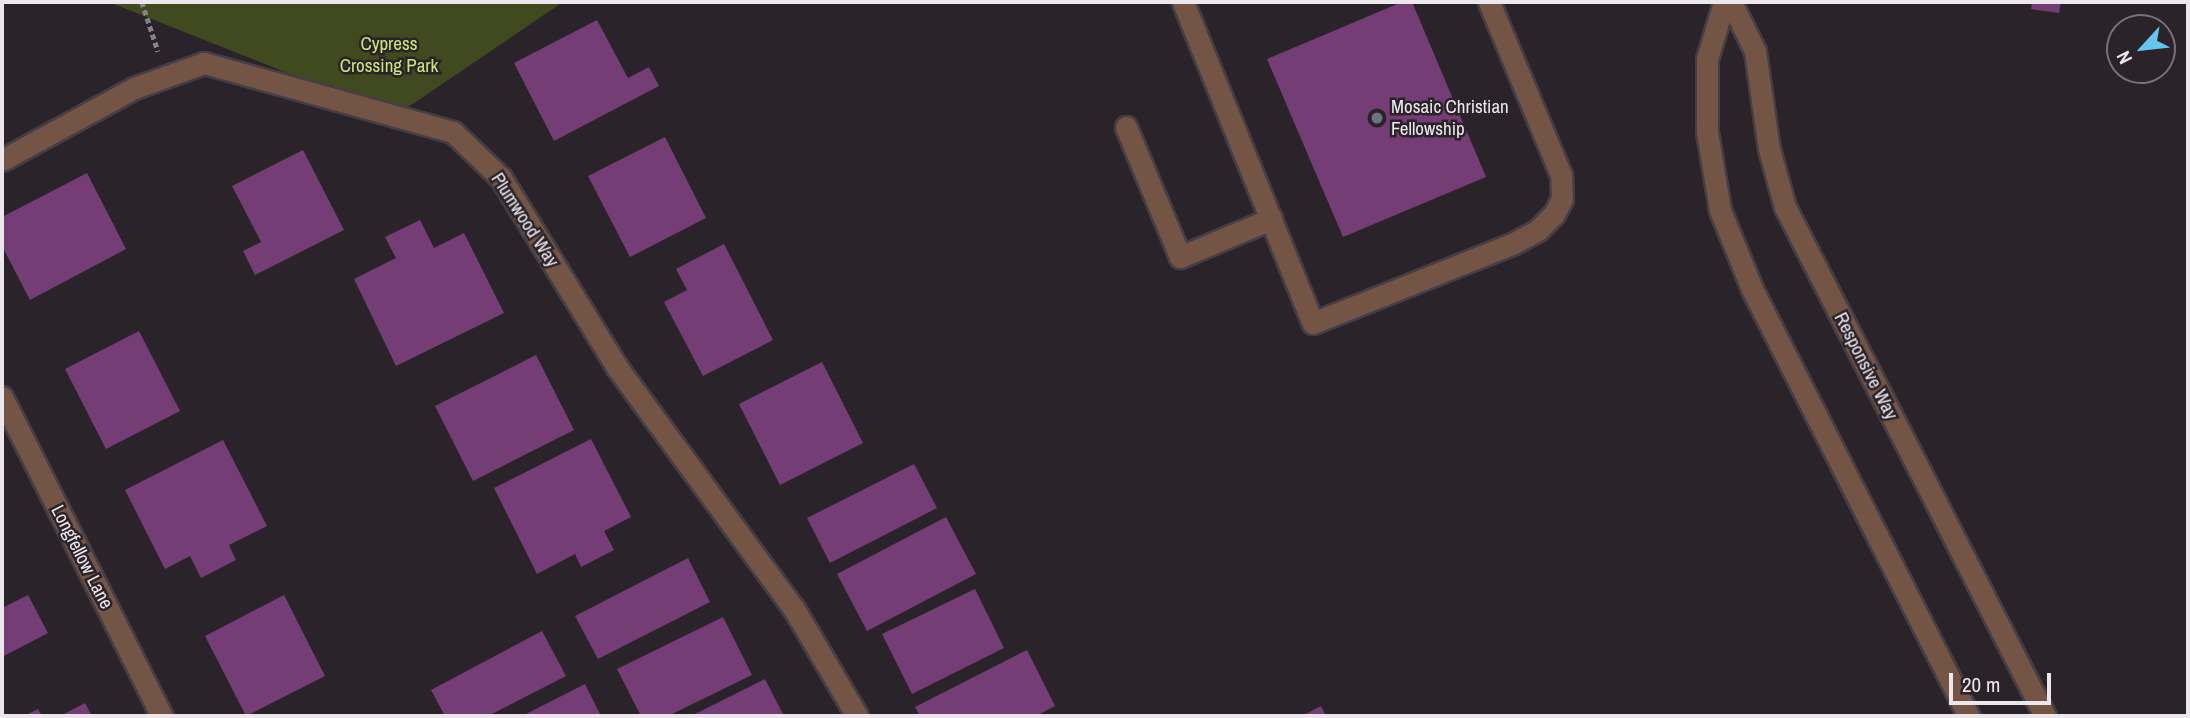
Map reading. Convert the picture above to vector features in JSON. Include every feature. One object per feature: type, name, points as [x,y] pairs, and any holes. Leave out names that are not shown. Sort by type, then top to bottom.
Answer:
[{"type":"street","points":[[1183,2],[1313,323],[1538,230],[1562,199],[1561,175],[1489,2]]},
{"type":"street","points":[[1724,2],[1707,59],[1707,132],[1720,210],[1752,289],[1969,716]]},
{"type":"street","name":"Responsive Way","points":[[1731,2],[1755,51],[1769,149],[1785,208],[2045,716]]},
{"type":"street","name":"Plumwood Way","points":[[2,160],[134,88],[204,63],[453,132],[502,178],[616,366],[794,609],[857,716]]},
{"type":"street","points":[[1126,127],[1180,257],[1271,219]]},
{"type":"street","name":"Longfellow Lane","points":[[2,397],[162,716]]},
{"type":"path","points":[[142,2],[165,76]]},
{"type":"green space","name":"Cypress Crossing Park","points":[[109,2],[563,2],[395,116]]},
{"type":"building","name":"Mosaic Christian Fellowship","points":[[1402,2],[1412,2],[1486,177],[1343,237],[1267,59]]},
{"type":"building","points":[[2032,2],[2061,2],[2059,13],[2031,9]]},
{"type":"building","points":[[597,20],[628,78],[649,67],[659,86],[554,141],[514,63]]},
{"type":"building","points":[[665,137],[706,218],[630,257],[588,176]]},
{"type":"building","points":[[303,150],[344,230],[255,275],[243,251],[261,242],[232,186]]},
{"type":"building","points":[[87,173],[126,249],[30,300],[2,246],[2,217]]},
{"type":"building","points":[[420,220],[434,248],[464,233],[504,313],[396,366],[354,279],[396,258],[385,237]]},
{"type":"building","points":[[724,244],[773,340],[703,376],[664,302],[687,290],[676,269]]},
{"type":"building","points":[[139,331],[180,411],[106,449],[65,369]]},
{"type":"building","points":[[536,355],[574,430],[473,481],[435,406]]},
{"type":"building","points":[[822,362],[863,443],[780,485],[739,404]]},
{"type":"building","points":[[591,439],[631,517],[604,531],[614,550],[581,567],[575,554],[537,574],[494,488]]},
{"type":"building","points":[[223,440],[267,526],[229,545],[236,560],[201,578],[190,556],[165,569],[125,490]]},
{"type":"building","points":[[914,464],[937,508],[830,563],[807,518]]},
{"type":"building","points":[[946,517],[976,574],[867,631],[837,574]]},
{"type":"building","points":[[688,558],[710,602],[598,659],[575,616]]},
{"type":"building","points":[[975,589],[1004,648],[912,694],[882,634]]},
{"type":"building","points":[[28,595],[48,633],[2,657],[2,608]]},
{"type":"building","points":[[284,595],[325,676],[246,716],[205,636]]},
{"type":"building","points":[[723,617],[752,675],[668,716],[641,716],[617,669]]},
{"type":"building","points":[[542,631],[566,676],[488,716],[445,716],[431,690]]},
{"type":"building","points":[[1027,650],[1055,706],[1036,716],[920,716],[915,707]]},
{"type":"building","points":[[765,679],[784,716],[691,716]]},
{"type":"building","points":[[585,684],[601,716],[522,716]]},
{"type":"building","points":[[85,703],[92,716],[60,716]]},
{"type":"building","points":[[1321,706],[1326,716],[1302,716]]},
{"type":"building","points":[[38,709],[42,716],[24,716]]},
{"type":"place","name":"Mosaic Christian Fellowship","points":[[1377,118]]}]
